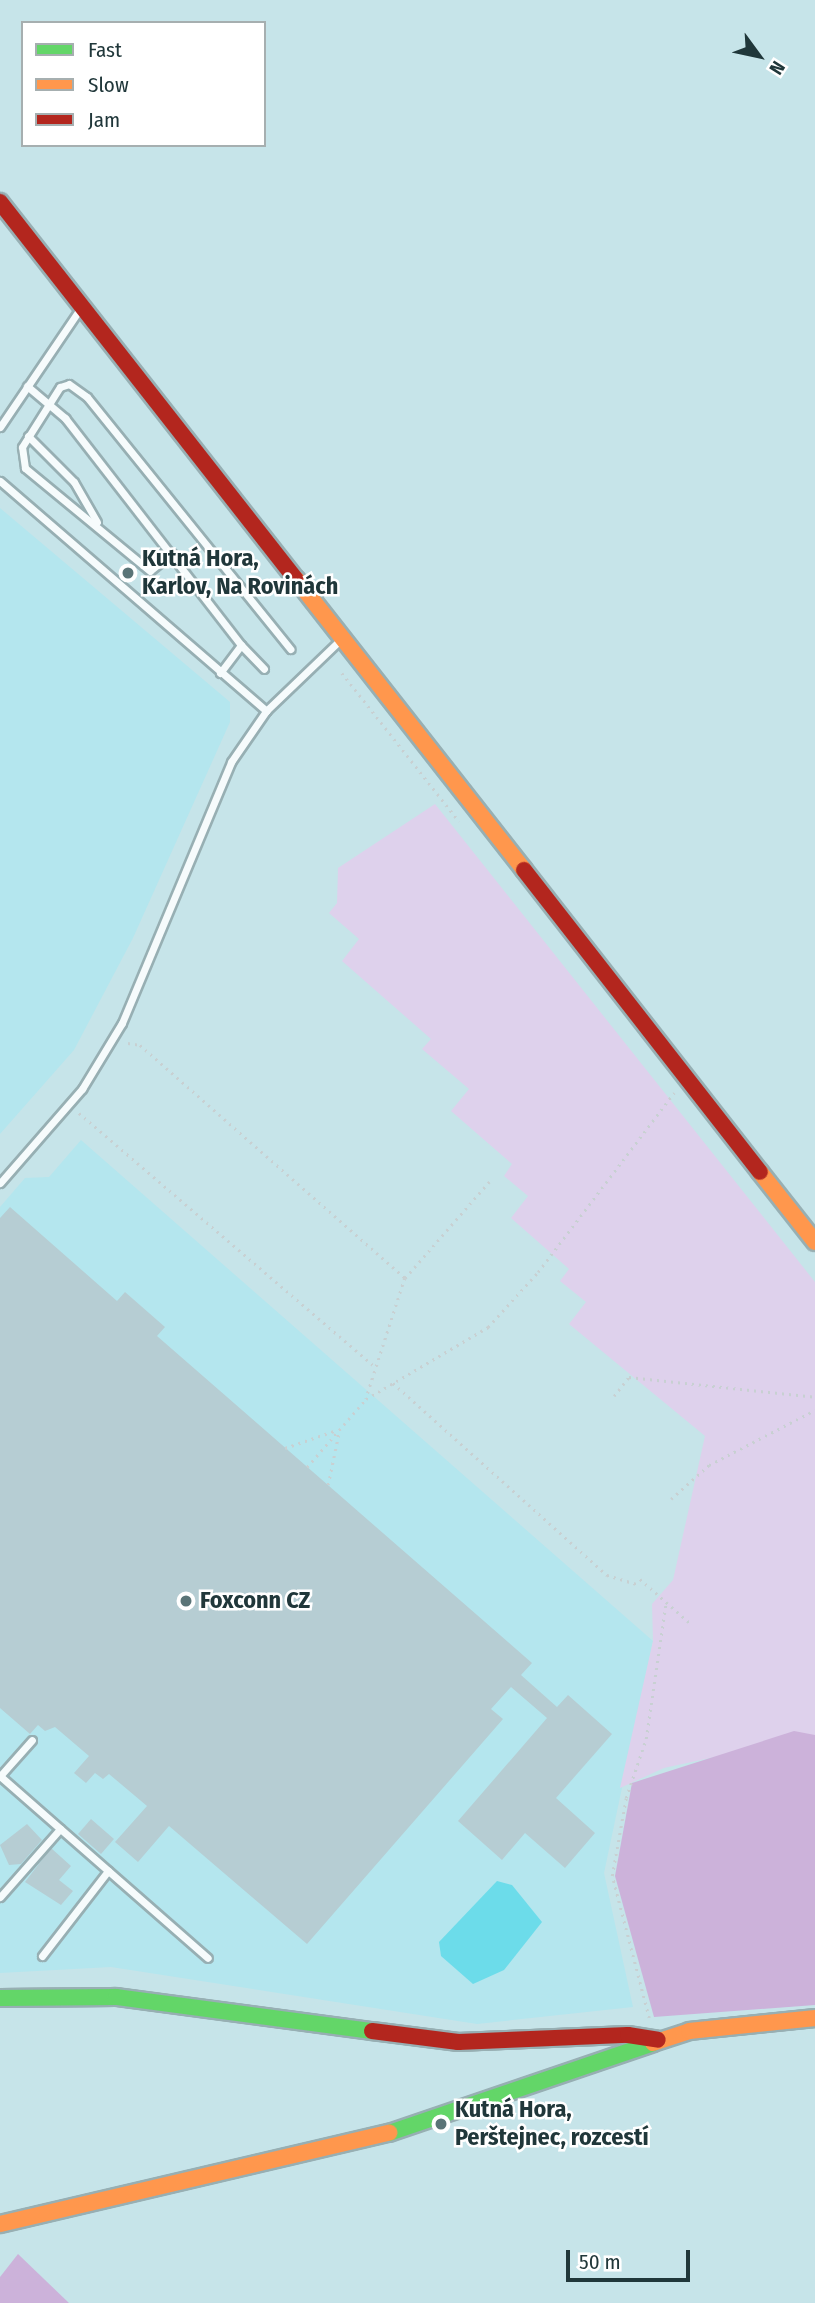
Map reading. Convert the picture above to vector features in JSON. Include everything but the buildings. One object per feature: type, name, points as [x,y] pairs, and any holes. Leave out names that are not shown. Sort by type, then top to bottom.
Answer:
[{"type":"street","points":[[0,202],[815,1242]]},
{"type":"street","points":[[0,1998],[116,1997],[458,2042],[656,2039]]},
{"type":"street","points":[[0,2224],[368,2140],[656,2039],[729,2024],[815,2018]]},
{"type":"lane","points":[[0,427],[82,307]]},
{"type":"lane","points":[[172,553],[150,571],[25,468],[20,454],[28,436],[48,403],[64,385],[79,389],[290,649]]},
{"type":"lane","points":[[27,386],[48,403],[172,553],[241,645],[264,669]]},
{"type":"lane","points":[[28,436],[74,482],[101,528]]},
{"type":"lane","points":[[0,481],[266,711]]},
{"type":"lane","points":[[0,1183],[82,1089],[122,1023],[231,762],[266,711],[341,639]]},
{"type":"lane","points":[[220,673],[241,645]]},
{"type":"lane","points":[[32,1740],[0,1776],[208,1958]]},
{"type":"lane","points":[[0,1897],[60,1829]]},
{"type":"lane","points":[[42,1956],[108,1871]]},
{"type":"path","points":[[128,1043],[140,1045],[405,1278]]},
{"type":"path","points":[[307,1467],[366,1400],[488,1326],[538,1272],[674,1093]]},
{"type":"path","points":[[79,1113],[376,1368]]},
{"type":"path","points":[[366,1400],[405,1278],[489,1182]]},
{"type":"path","points":[[614,1396],[629,1377],[638,1377],[815,1397]]},
{"type":"path","points":[[393,1383],[607,1575],[637,1584]]},
{"type":"path","points":[[671,1499],[745,1443],[815,1410]]},
{"type":"path","points":[[285,1448],[340,1428]]},
{"type":"path","points":[[328,1486],[340,1428]]},
{"type":"path","points":[[640,1579],[691,1624]]},
{"type":"path","points":[[656,2039],[612,1877],[626,1798],[646,1740],[666,1602]]},
{"type":"shaded area","points":[[0,508],[230,702],[230,722],[133,938],[74,1050],[0,1134]]},
{"type":"shaded area","points":[[435,804],[815,1282],[815,1735],[664,1768],[620,1788],[653,1641],[652,1604],[673,1580],[705,1436],[569,1324],[586,1302],[560,1281],[569,1269],[511,1218],[528,1196],[504,1176],[512,1164],[451,1111],[469,1089],[422,1049],[431,1039],[342,961],[359,939],[329,913],[337,903],[338,868]]},
{"type":"shaded area","points":[[81,1140],[653,1641],[604,1873],[633,2007],[477,2024],[111,1967],[0,1973],[0,1207],[25,1178],[49,1177]]},
{"type":"shaded area","points":[[794,1731],[815,1735],[815,2005],[654,2017],[615,1876],[632,1783]]},
{"type":"shaded area","points":[[18,2254],[69,2303],[0,2303],[0,2277]]},
{"type":"water","points":[[497,1881],[512,1885],[542,1922],[504,1970],[473,1984],[441,1956],[439,1942]]},
{"type":"traffic: fast","points":[[0,1998],[116,1997],[372,2031]]},
{"type":"traffic: fast","points":[[389,2133],[653,2043]]},
{"type":"traffic: slow","points":[[296,579],[524,870]]},
{"type":"traffic: slow","points":[[760,1172],[815,1242]]},
{"type":"traffic: slow","points":[[653,2043],[689,2031],[815,2018]]},
{"type":"traffic: slow","points":[[0,2224],[389,2133]]},
{"type":"traffic: jam","points":[[0,202],[296,579]]},
{"type":"traffic: jam","points":[[524,870],[760,1172]]},
{"type":"traffic: jam","points":[[372,2031],[458,2042],[628,2035],[658,2040]]},
{"type":"place","name":"Kutná Hora, Karlov, Na Rovinách","points":[[128,573]]},
{"type":"place","name":"Foxconn CZ","points":[[186,1601]]},
{"type":"place","name":"Kutná Hora, Perštejnec, rozcestí","points":[[441,2124]]}]
